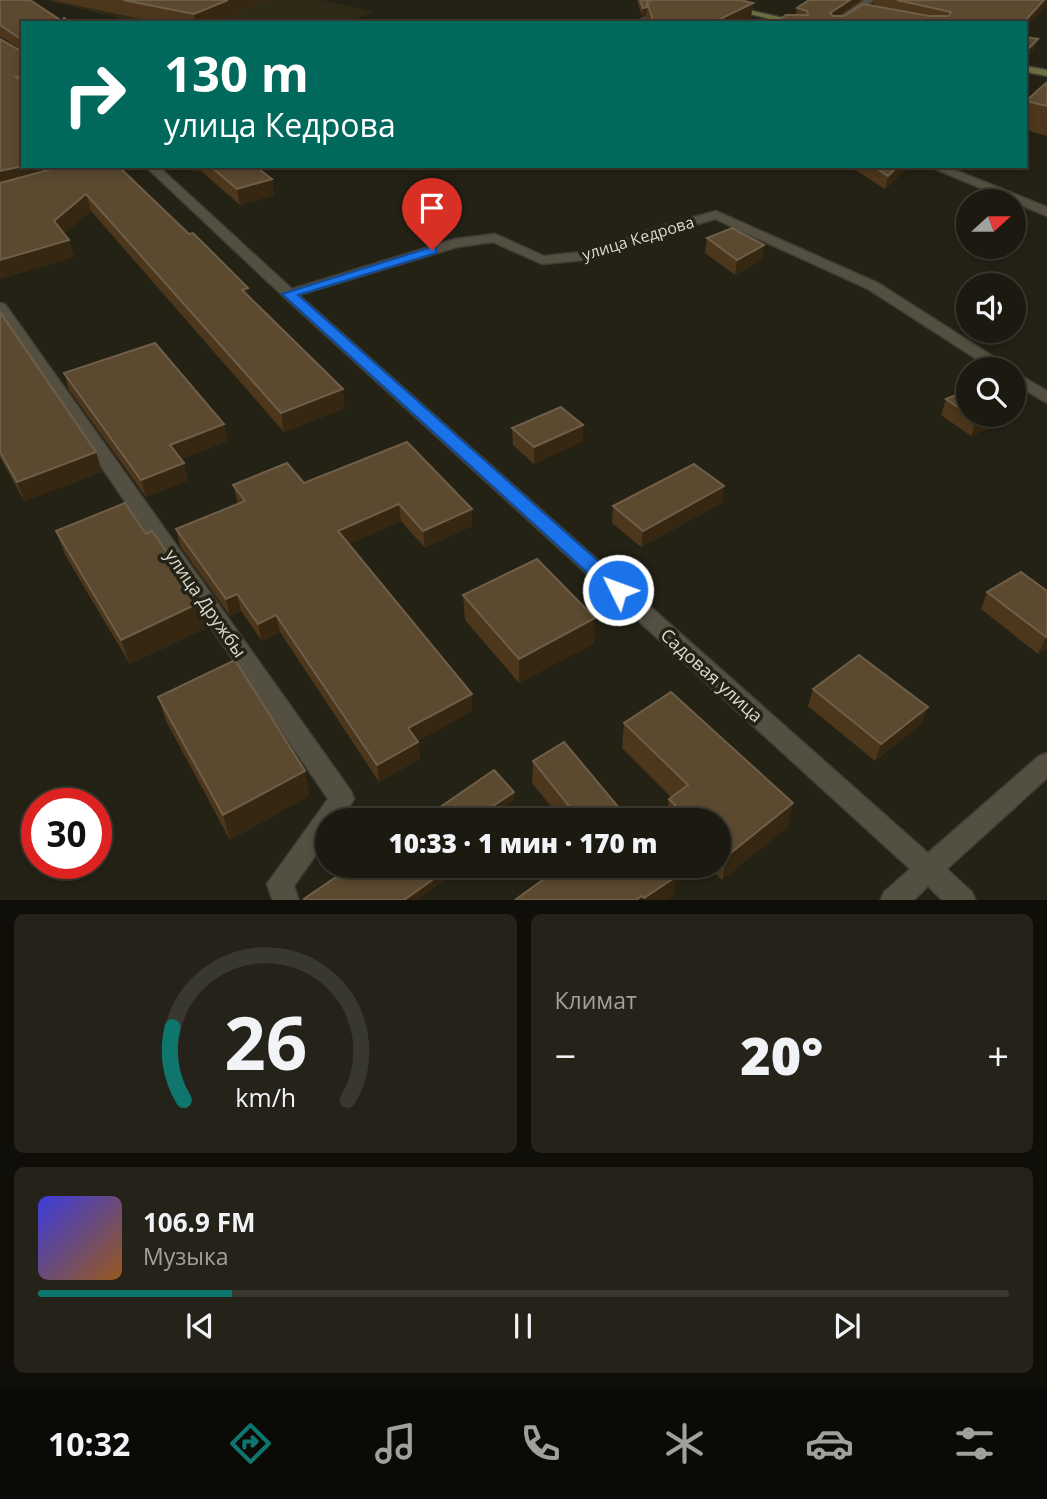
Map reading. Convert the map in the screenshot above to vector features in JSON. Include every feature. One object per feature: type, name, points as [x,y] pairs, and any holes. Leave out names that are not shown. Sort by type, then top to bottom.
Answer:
[{"type":"street","points":[[838,21],[870,0]]},
{"type":"street","points":[[692,2],[791,21]]},
{"type":"street","points":[[861,8],[874,10]]},
{"type":"street","points":[[642,21],[673,10]]},
{"type":"street","points":[[1027,69],[1047,73]]},
{"type":"street","name":"Садовая улица","points":[[153,168],[289,294],[962,900]]},
{"type":"street","points":[[939,168],[1047,212]]},
{"type":"street","name":"улица Кедрова","points":[[289,294],[455,243],[495,239],[542,260],[594,255],[662,230],[716,215],[873,286],[983,357]]},
{"type":"street","name":"улица Дружбы","points":[[0,307],[342,799],[280,884],[286,900]]},
{"type":"street","points":[[1026,384],[1047,398]]},
{"type":"street","points":[[894,900],[927,867],[1047,763]]},
{"type":"shaded area","points":[[45,0],[322,0],[375,12],[350,21],[120,21],[114,17]]},
{"type":"building","points":[[0,0],[30,0],[62,21],[21,21],[21,39],[0,25]]},
{"type":"building","points":[[123,0],[228,0],[194,14]]},
{"type":"building","points":[[640,0],[653,0],[647,2],[647,7],[643,8]]},
{"type":"building","points":[[740,0],[753,3],[716,21],[653,21],[647,2]]},
{"type":"building","points":[[809,0],[850,0],[830,13],[833,16],[844,16],[863,4],[929,16],[949,16],[951,12],[897,0],[1044,0],[1025,21],[778,21],[786,15],[808,15],[807,11],[797,8]]},
{"type":"building","points":[[1027,37],[1038,39],[1027,50]]},
{"type":"building","points":[[0,39],[21,51],[21,76],[16,77],[21,81],[21,166],[0,171]]},
{"type":"building","points":[[1047,82],[1047,106],[1027,100]]},
{"type":"building","points":[[56,168],[120,168],[189,234],[193,233],[248,288],[242,290],[343,389],[281,413],[86,194],[54,221],[69,240],[0,260],[0,183]]},
{"type":"building","points":[[212,168],[258,168],[272,179],[237,189]]},
{"type":"building","points":[[876,168],[896,168],[888,176]]},
{"type":"building","points":[[732,228],[764,245],[737,260],[707,238]]},
{"type":"building","points":[[0,312],[96,452],[17,482],[0,452]]},
{"type":"building","points":[[155,343],[224,424],[170,445],[184,463],[141,480],[64,373]]},
{"type":"building","points":[[956,395],[956,406],[946,399]]},
{"type":"building","points":[[561,407],[583,425],[534,447],[512,428]]},
{"type":"building","points":[[407,442],[472,509],[423,531],[399,504],[338,531],[472,694],[408,728],[418,742],[377,765],[276,615],[258,624],[237,594],[226,599],[176,529],[245,501],[233,485],[287,463],[304,483]]},
{"type":"building","points":[[694,464],[724,486],[643,531],[613,506]]},
{"type":"building","points":[[125,503],[146,534],[152,531],[201,602],[121,640],[56,531]]},
{"type":"building","points":[[537,559],[595,618],[519,659],[463,595]]},
{"type":"building","points":[[1021,572],[1047,591],[1046,637],[987,592]]},
{"type":"building","points":[[859,655],[928,707],[881,744],[813,689]]},
{"type":"building","points":[[235,660],[305,771],[223,815],[158,697]]},
{"type":"building","points":[[671,692],[793,803],[731,853],[731,808],[678,808],[669,799],[688,785],[624,723]]},
{"type":"building","points":[[564,742],[619,808],[571,808],[533,761]]},
{"type":"building","points":[[494,770],[514,792],[490,808],[439,808]]},
{"type":"building","points":[[335,878],[435,878],[404,900],[304,899]]},
{"type":"building","points":[[545,878],[674,878],[644,898],[642,896],[636,900],[515,900]]},
{"type":"route","points":[[432,250],[289,294],[618,590]]}]
